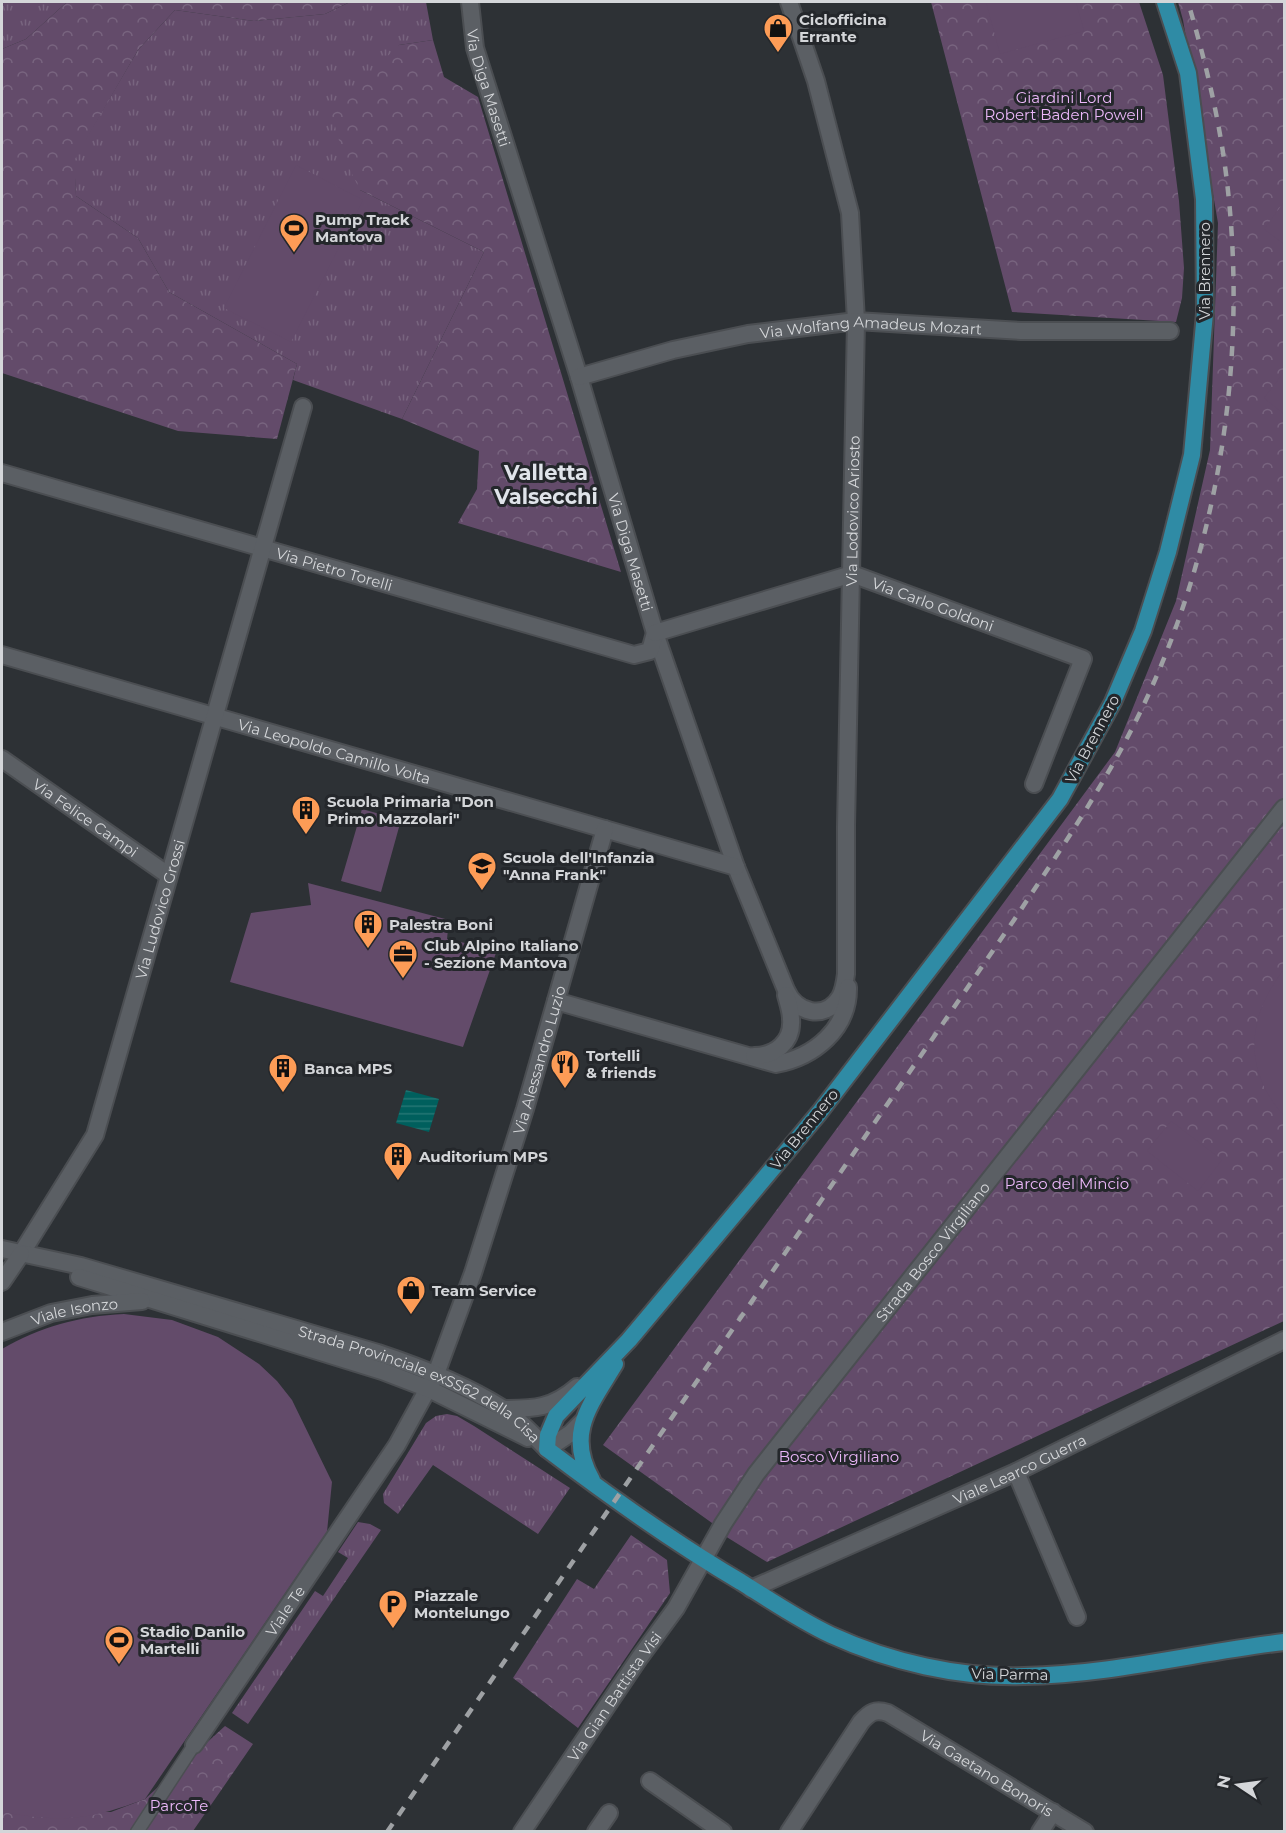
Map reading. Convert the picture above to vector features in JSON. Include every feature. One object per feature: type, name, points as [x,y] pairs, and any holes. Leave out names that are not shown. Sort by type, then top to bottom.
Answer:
[{"type":"main road","name":"Via Brennero","points":[[547,1449],[548,1435],[556,1416],[629,1340],[819,1113],[1060,799],[1113,702],[1143,631],[1168,552],[1192,455],[1204,313],[1204,199],[1188,73],[1165,2]]},
{"type":"main road","name":"Via Brennero","points":[[596,1486],[583,1463],[580,1444],[582,1422],[629,1340]]},
{"type":"main road","name":"Via Parma","points":[[547,1449],[704,1561],[815,1627],[858,1646],[924,1665],[954,1672],[986,1675],[1053,1675],[1284,1642]]},
{"type":"street","name":"Via Diga Masetti","points":[[470,2],[475,48],[579,377],[656,633],[736,867],[790,999],[797,1006],[815,1011]]},
{"type":"street","name":"Via Lodovico Ariosto","points":[[789,2],[816,81],[850,213],[856,321],[846,826],[846,974],[844,989],[839,998],[825,1010],[815,1011]]},
{"type":"street","name":"Via Wolfang Amadeus Mozart","points":[[579,377],[673,350],[748,334],[856,321],[1021,331],[1170,331]]},
{"type":"street","name":"Via Ludovico Grossi","points":[[21,1254],[95,1135],[303,407]]},
{"type":"street","name":"Via Pietro Torelli","points":[[2,473],[634,656],[650,651],[656,633]]},
{"type":"street","points":[[656,633],[852,574]]},
{"type":"street","name":"Via Carlo Goldoni","points":[[852,574],[1083,658],[1034,783]]},
{"type":"street","name":"Via Leopoldo Camillo Volta","points":[[2,655],[736,867]]},
{"type":"street","name":"Via Felice Campi","points":[[2,759],[168,875]]},
{"type":"street","name":"Strada Bosco Virgiliano","points":[[704,1561],[723,1524],[756,1474],[1284,808]]},
{"type":"street","name":"Via Alessandro Luzio","points":[[433,1382],[477,1262],[525,1109],[605,829]]},
{"type":"street","points":[[556,1002],[776,1064],[801,1058],[830,1036],[844,1013],[847,1001],[846,974]]},
{"type":"street","points":[[738,1053],[768,1055],[778,1050],[786,1042],[791,1020],[786,990]]},
{"type":"street","points":[[2,1249],[21,1254],[2,1282]]},
{"type":"street","name":"Strada Provinciale exSS62 della Cisa","points":[[21,1254],[60,1271],[152,1300],[382,1371],[433,1382],[503,1408],[547,1449]]},
{"type":"street","name":"Strada Provinciale exSS62 della Cisa","points":[[21,1254],[81,1266],[378,1353],[433,1382],[547,1449]]},
{"type":"street","name":"Viale Isonzo","points":[[2,1332],[51,1312],[92,1305],[152,1300]]},
{"type":"street","name":"Via Brennero","points":[[503,1408],[540,1408],[565,1397],[629,1340]]},
{"type":"street","name":"Viale Learco Guerra","points":[[751,1589],[1016,1472],[1284,1340]]},
{"type":"street","name":"Viale Te","points":[[137,1832],[397,1445],[433,1382]]},
{"type":"street","name":"Via Brennero","points":[[547,1449],[571,1433],[582,1422]]},
{"type":"street","points":[[1016,1472],[1077,1617]]},
{"type":"street","name":"Via Gian Battista Visi","points":[[522,1832],[640,1657],[676,1608],[704,1561]]},
{"type":"street","name":"Via Gaetano Bonoris","points":[[789,1832],[855,1731],[870,1712],[878,1710],[888,1713],[1085,1832]]},
{"type":"street","points":[[650,1781],[723,1832]]},
{"type":"street","points":[[1040,1832],[1053,1812]]},
{"type":"street","points":[[596,1832],[609,1813]]},
{"type":"green space","points":[[2,2],[67,2],[26,39],[2,49]]},
{"type":"green space","points":[[67,2],[350,2],[325,14],[254,21],[175,10],[138,50],[75,159],[76,196],[138,238],[169,292],[297,364],[277,439],[178,431],[2,373],[2,49],[26,39]]},
{"type":"green space","points":[[350,2],[426,2],[433,40],[399,45],[360,190],[484,252],[402,419],[293,380],[297,364],[169,292],[138,238],[76,196],[74,159],[138,50],[175,10],[254,21],[325,14]]},
{"type":"green space","name":"Giardini Lord Robert Baden Powell","points":[[931,2],[1139,2],[1163,75],[1179,201],[1184,268],[1182,298],[1176,322],[1012,312]]},
{"type":"green space","points":[[986,2],[1076,2],[1084,31],[1000,54]]},
{"type":"green space","name":"Parco del Mincio","points":[[1178,2],[1284,2],[1284,1321],[767,1562],[725,1536],[726,1533],[603,1445],[1115,752],[1176,601],[1210,450],[1218,223]]},
{"type":"green space","points":[[433,40],[444,77],[478,97],[621,572],[458,523],[477,489],[479,451],[402,419],[484,252],[360,190],[344,158],[331,112],[399,45]]},
{"type":"green space","name":"Pump Track Mantova","points":[[296,165],[363,200],[291,342],[224,308]]},
{"type":"green space","points":[[1284,202],[1284,244],[1264,229]]},
{"type":"green space","points":[[1284,372],[1284,414],[1264,398]]},
{"type":"green space","points":[[362,809],[401,820],[381,892],[341,881]]},
{"type":"green space","points":[[308,883],[449,920],[447,939],[497,950],[463,1047],[230,982],[251,913],[311,905]]},
{"type":"green space","points":[[1284,969],[1284,1116],[1270,1098],[1261,1080],[1254,1043],[1262,1006]]},
{"type":"green space","points":[[1171,1121],[1222,1160],[1198,1191],[1147,1151]]},
{"type":"green space","name":"Stadio Danilo Martelli","points":[[124,1314],[172,1320],[218,1337],[259,1364],[277,1381],[292,1400],[332,1482],[327,1532],[145,1799],[108,1811],[76,1817],[42,1818],[3,1812],[2,1349],[16,1341],[60,1324],[91,1317]]},
{"type":"green space","points":[[447,1414],[457,1416],[474,1426],[570,1488],[538,1534],[433,1465],[398,1514],[384,1503],[383,1494],[426,1423],[436,1416]]},
{"type":"green space","points":[[358,1522],[370,1524],[381,1530],[248,1724],[232,1713],[315,1591],[323,1596],[348,1558],[338,1552]]},
{"type":"green space","points":[[631,1535],[667,1560],[670,1593],[578,1728],[513,1678],[577,1579],[594,1589]]},
{"type":"green space","name":"ParcoTe","points":[[225,1726],[253,1744],[193,1831],[2,1831],[2,1811],[111,1812],[145,1799]]},
{"type":"water","points":[[406,1090],[439,1099],[429,1132],[396,1123]]},
{"type":"railway","points":[[387,1832],[1014,920],[1100,786],[1145,702],[1172,638],[1194,572],[1211,505],[1224,436],[1231,367],[1234,297],[1231,228],[1224,159],[1209,79],[1188,2]]},
{"type":"place","name":"Ciclofficina Errante","points":[[778,54]]},
{"type":"place","name":"Pump Track Mantova","points":[[294,254]]},
{"type":"place","name":"Scuola Primaria \"Don Primo Mazzolari\"","points":[[306,836]]},
{"type":"place","name":"Scuola dell'Infanzia \"Anna Frank\"","points":[[482,892]]},
{"type":"place","name":"Palestra Boni","points":[[368,950]]},
{"type":"place","name":"Club Alpino Italiano - Sezione Mantova","points":[[403,980]]},
{"type":"place","name":"Tortelli & friends","points":[[565,1090]]},
{"type":"place","name":"Banca MPS","points":[[283,1094]]},
{"type":"place","name":"Auditorium MPS","points":[[398,1182]]},
{"type":"place","name":"Team Service","points":[[411,1316]]},
{"type":"place","name":"Piazzale Montelungo","points":[[393,1630]]},
{"type":"place","name":"Stadio Danilo Martelli","points":[[119,1666]]},
{"type":"district","name":"Valletta Valsecchi","points":[[546,484]]},
{"type":"park label","name":"Bosco Virgiliano","points":[[839,1456]]}]
